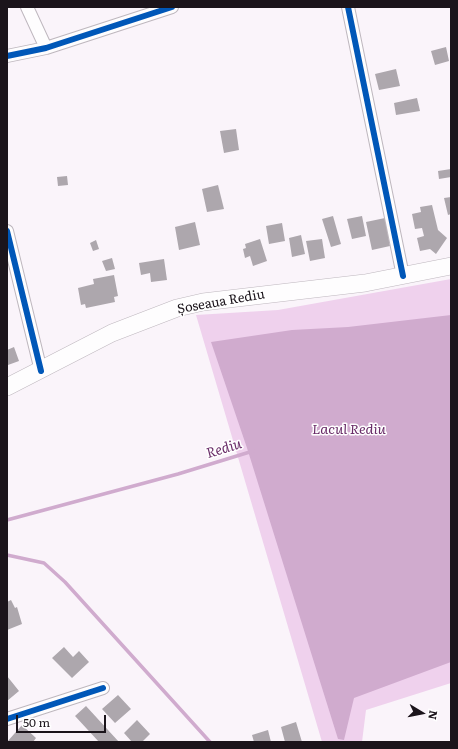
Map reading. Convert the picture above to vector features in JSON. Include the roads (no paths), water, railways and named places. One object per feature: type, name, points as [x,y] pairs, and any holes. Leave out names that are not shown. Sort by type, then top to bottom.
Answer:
[{"type":"main road","name":"Șoseaua Rediu","points":[[7,387],[41,371],[112,333],[177,308],[226,299],[365,283],[451,266]]},
{"type":"street","points":[[27,7],[46,48]]},
{"type":"street","points":[[7,56],[46,48],[172,7]]},
{"type":"street","points":[[348,7],[403,276]]},
{"type":"street","points":[[7,231],[41,371]]},
{"type":"street","points":[[7,719],[103,688]]},
{"type":"water","name":"Lacul Rediu","points":[[451,315],[451,662],[354,698],[344,740],[338,739],[247,448],[211,342],[292,330],[348,327]]},
{"type":"waterway","name":"Rediu","points":[[7,520],[178,474],[253,451]]},
{"type":"waterway","points":[[7,555],[44,563],[65,582],[210,742]]}]
